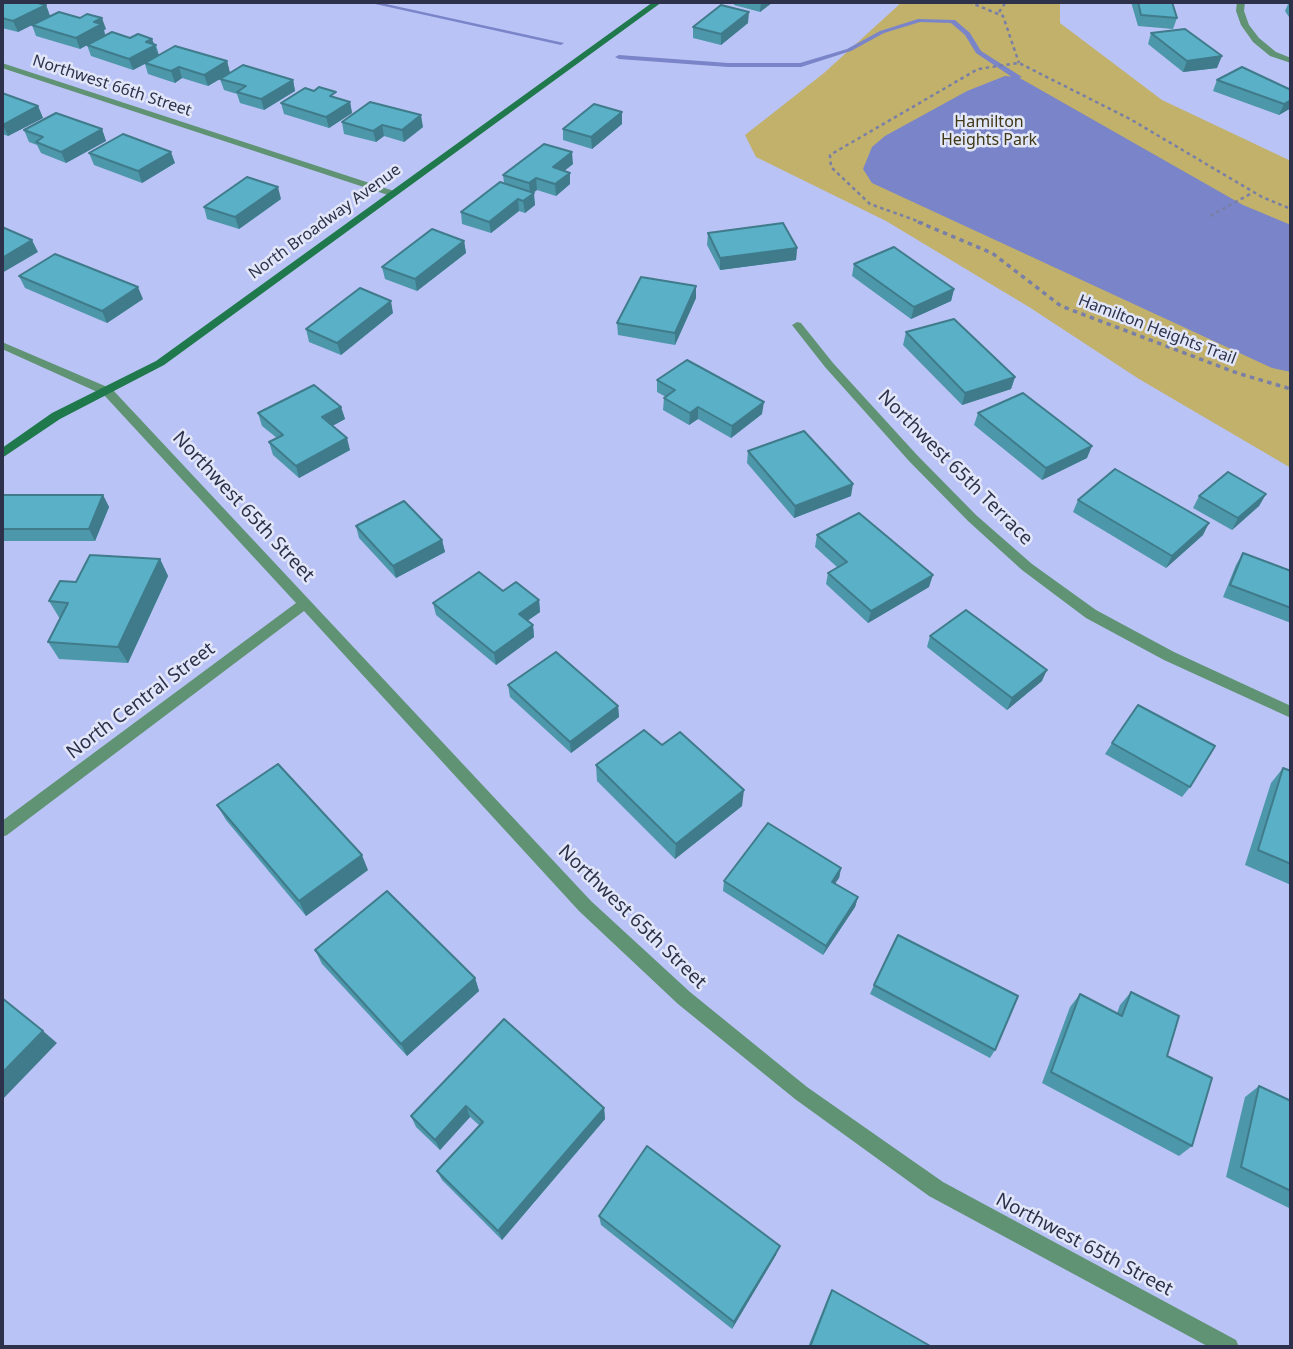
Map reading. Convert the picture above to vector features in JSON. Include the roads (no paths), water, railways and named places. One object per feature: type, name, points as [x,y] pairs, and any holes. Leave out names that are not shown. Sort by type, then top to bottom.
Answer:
[{"type":"street","name":"North Broadway Avenue","points":[[2,454],[56,416],[160,363],[658,2]]},
{"type":"street","points":[[1241,2],[1240,11],[1245,25],[1256,40],[1273,54],[1291,61]]},
{"type":"street","name":"Northwest 66th Street","points":[[2,65],[391,193]]},
{"type":"street","name":"Northwest 65th Terrace","points":[[797,325],[829,365],[914,458],[972,518],[1027,567],[1091,614],[1168,656],[1291,712]]},
{"type":"street","points":[[2,345],[108,391]]},
{"type":"street","name":"Northwest 65th Street","points":[[108,391],[585,906],[684,998],[801,1093],[936,1189],[1229,1347]]},
{"type":"street","name":"North Central Street","points":[[2,830],[304,604]]},
{"type":"water","points":[[1005,76],[1018,77],[1243,205],[1291,225],[1291,372],[1272,368],[872,183],[863,169],[872,147],[885,136],[967,91]]},
{"type":"waterway","points":[[369,2],[561,43]]},
{"type":"waterway","points":[[619,57],[728,65],[801,65],[849,50],[882,32],[920,20],[953,21],[968,34],[978,52],[1018,77]]},
{"type":"park label","name":"Hamilton Heights Park","points":[[989,131]]}]
